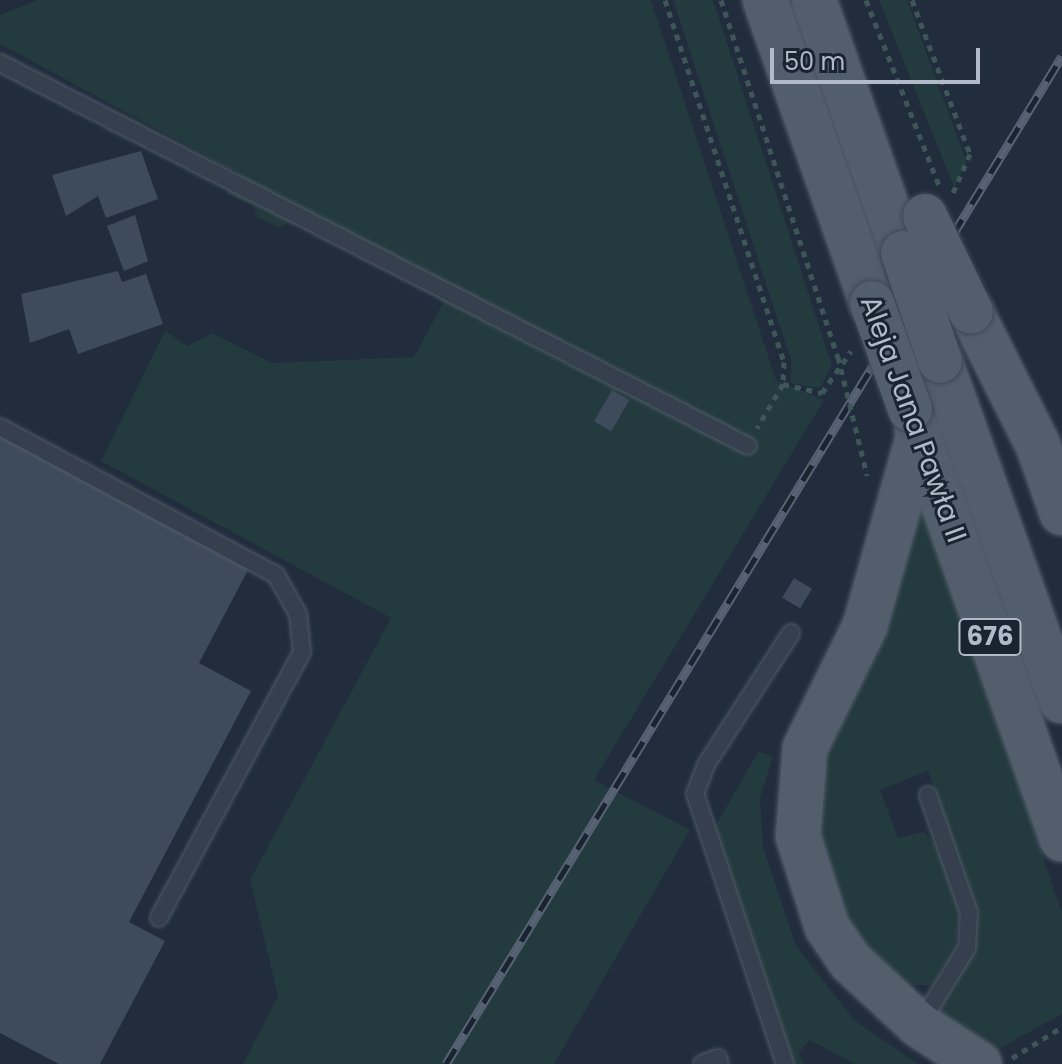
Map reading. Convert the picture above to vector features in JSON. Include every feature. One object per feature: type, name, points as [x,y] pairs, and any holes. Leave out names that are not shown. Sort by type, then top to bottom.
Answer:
[{"type":"main road","name":"Aleja Jana Pawła II","points":[[765,0],[1062,839]]},
{"type":"main road","name":"Aleja Jana Pawła II","points":[[814,0],[1062,701]]},
{"type":"main road","points":[[863,139],[933,203],[971,312],[1038,445],[1062,513]]},
{"type":"main road","points":[[914,422],[879,586],[817,714],[796,792],[798,836],[827,927],[850,961],[919,1025],[979,1064]]},
{"type":"lane","points":[[0,63],[748,446]]},
{"type":"lane","points":[[0,427],[276,575],[298,614],[302,652],[159,918]]},
{"type":"lane","points":[[785,1064],[695,794],[707,763],[791,633]]},
{"type":"lane","points":[[919,1025],[967,948],[969,913],[928,795]]},
{"type":"lane","points":[[702,1064],[718,1058],[720,1064]]},
{"type":"path","points":[[665,0],[784,362],[783,384],[748,446]]},
{"type":"path","points":[[721,0],[838,357],[867,475]]},
{"type":"path","points":[[866,0],[933,203]]},
{"type":"path","points":[[1006,1064],[1062,1027]]},
{"type":"green space","points":[[38,0],[651,0],[776,380],[824,400],[594,780],[690,830],[554,1064],[243,1064],[278,996],[250,880],[391,618],[101,461],[165,331],[187,346],[212,333],[272,363],[414,357],[444,301],[292,219],[280,228],[257,217],[254,206],[227,194],[238,173],[0,44],[0,15]]},
{"type":"green space","points":[[673,0],[712,0],[718,15],[832,366],[820,388],[791,383],[791,360]]},
{"type":"green space","points":[[879,0],[907,0],[967,163],[954,187]]},
{"type":"green space","points":[[914,473],[1062,913],[1062,1014],[1002,1047],[995,1058],[941,1019],[941,1001],[972,951],[978,914],[928,771],[880,790],[898,838],[924,832],[940,848],[960,908],[955,950],[932,985],[912,985],[869,955],[838,910],[816,825],[832,731]]},
{"type":"green space","points":[[758,752],[773,756],[760,798],[763,847],[796,946],[854,1020],[918,1064],[855,1064],[810,1040],[799,1052],[803,1064],[792,1064],[711,834]]},
{"type":"building","points":[[141,151],[158,199],[106,218],[98,196],[66,216],[52,175]]},
{"type":"building","points":[[135,215],[148,261],[124,271],[107,226]]},
{"type":"building","points":[[118,271],[122,282],[146,274],[163,324],[78,354],[69,329],[30,343],[21,294]]},
{"type":"building","points":[[612,390],[629,400],[611,431],[594,421]]},
{"type":"building","points":[[0,436],[249,568],[199,663],[251,691],[129,922],[165,941],[100,1064],[59,1064],[0,1033]]},
{"type":"building","points":[[794,578],[812,589],[800,609],[782,598]]},
{"type":"railway","points":[[446,1064],[1062,56]]}]
